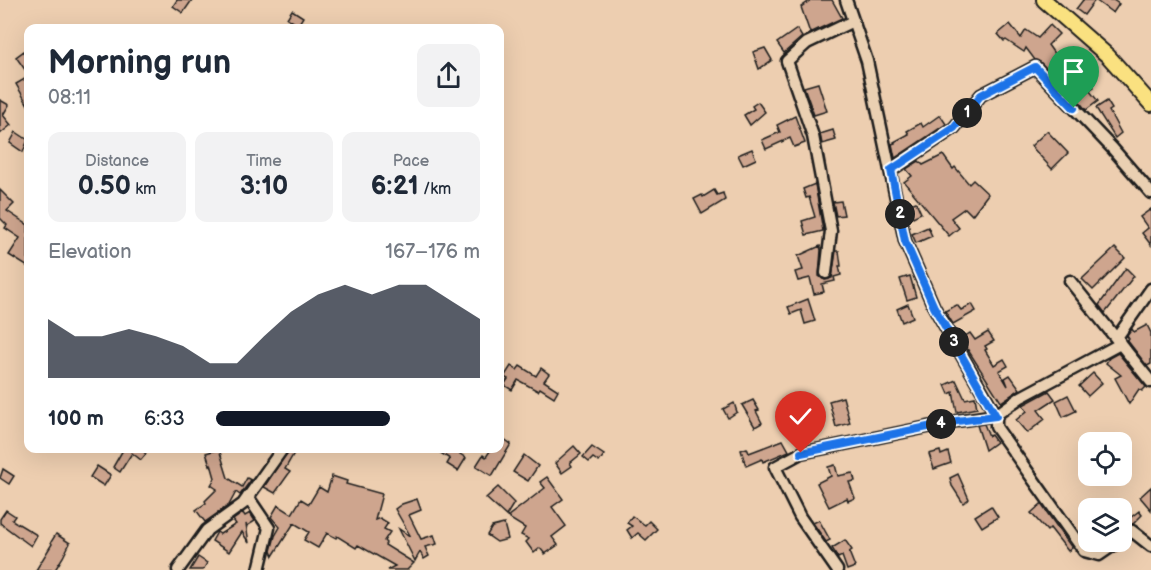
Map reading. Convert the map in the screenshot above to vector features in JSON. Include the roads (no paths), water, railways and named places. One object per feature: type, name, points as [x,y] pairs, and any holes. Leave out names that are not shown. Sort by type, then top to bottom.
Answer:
[{"type":"main road","points":[[1044,0],[1108,56],[1151,104]]},
{"type":"street","points":[[846,0],[867,61],[905,241],[934,307],[996,416],[996,427],[1078,543]]},
{"type":"street","points":[[826,273],[831,231],[813,136],[787,61],[807,44],[853,21]]},
{"type":"street","points":[[891,170],[954,128],[981,95],[1035,67],[1113,149],[1151,193]]},
{"type":"street","points":[[1070,281],[1151,382]]},
{"type":"street","points":[[1120,344],[1118,336],[1151,289]]},
{"type":"street","points":[[837,570],[800,517],[775,467],[801,453],[957,421],[996,416],[1021,397],[1120,344]]},
{"type":"street","points":[[178,570],[207,530],[243,504],[279,453]]},
{"type":"street","points":[[248,497],[269,528],[259,570]]},
{"type":"street","points":[[1132,531],[1151,546]]},
{"type":"street","points":[[1088,552],[1099,555],[1103,552]]}]
